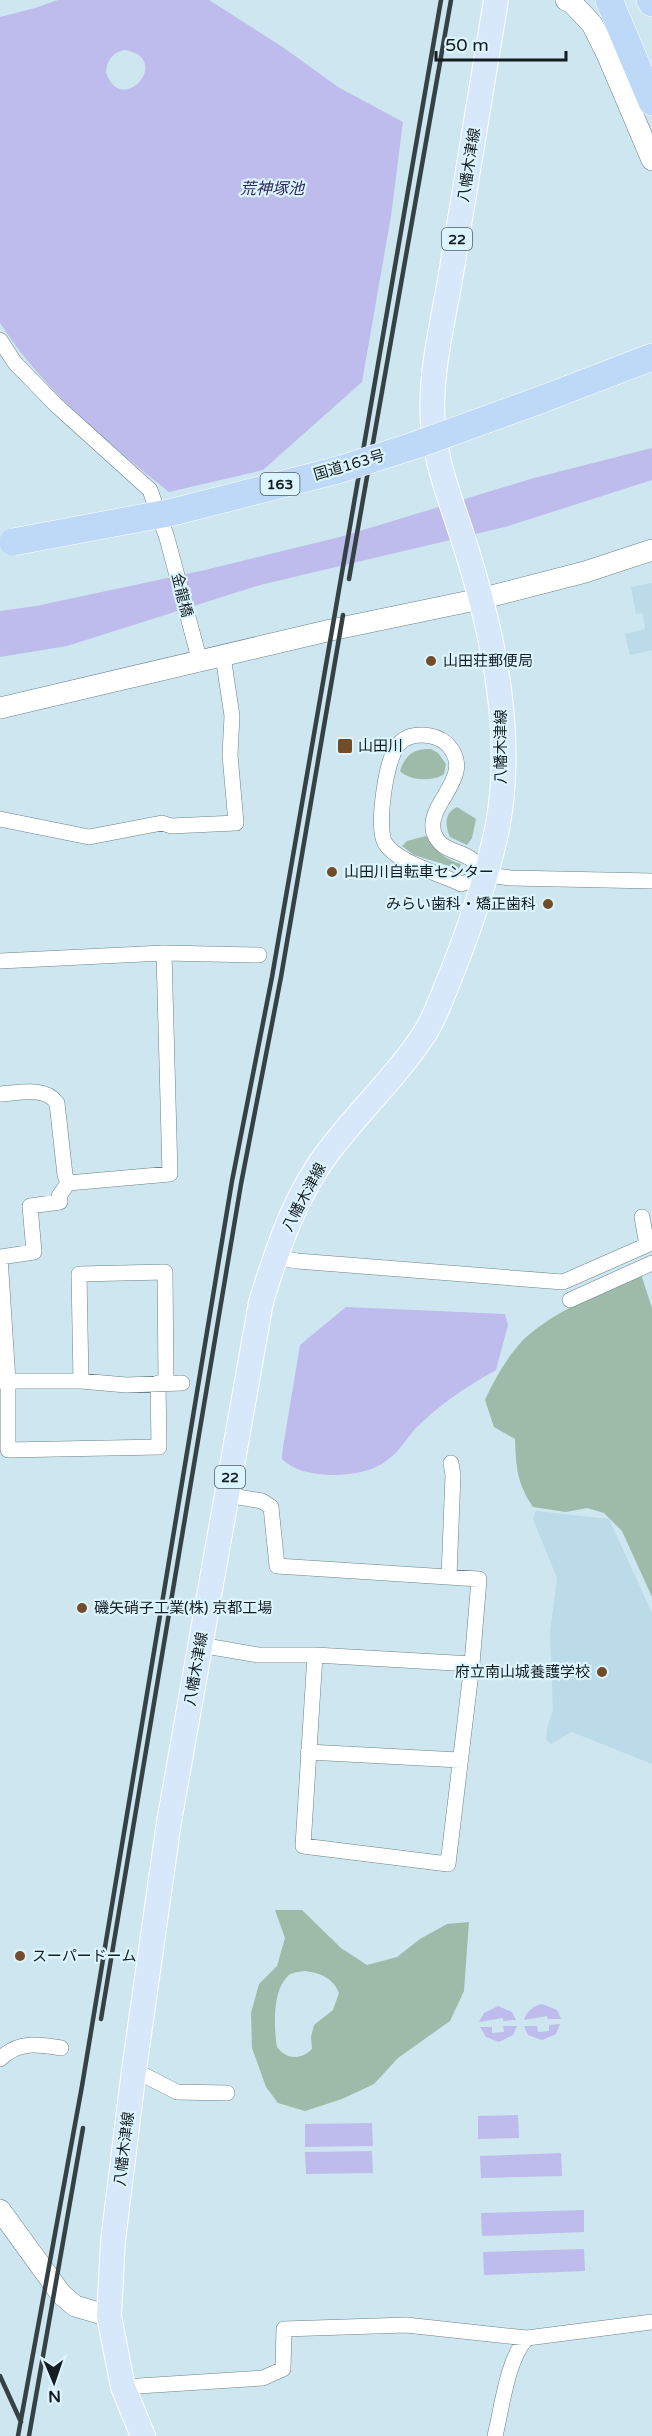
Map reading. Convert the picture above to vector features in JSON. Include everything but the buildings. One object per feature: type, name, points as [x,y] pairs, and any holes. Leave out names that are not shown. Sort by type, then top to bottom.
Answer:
[{"type":"highway","points":[[609,0],[652,102]]},
{"type":"highway","name":"国道163号","points":[[7,543],[173,512],[338,470],[416,445],[652,357]]},
{"type":"main road","name":"八幡木津線","points":[[143,2436],[123,2387],[109,2316],[113,2241],[134,2070],[170,1822],[261,1302],[294,1208],[327,1153],[400,1069],[427,1030],[473,919],[487,875],[498,821],[503,736],[496,667],[474,573],[445,478],[432,425],[436,355],[496,0]]},
{"type":"street","points":[[566,0],[572,3],[592,24],[608,54],[652,160]]},
{"type":"street","name":"金龍橋","points":[[0,340],[15,363],[56,405],[150,490],[167,538],[198,656]]},
{"type":"street","points":[[0,708],[198,656],[223,656],[331,630],[480,599],[585,572],[652,550]]},
{"type":"street","points":[[0,819],[89,837],[162,823],[171,826],[236,823],[230,755],[232,716],[223,656]]},
{"type":"street","points":[[487,875],[469,858],[456,854],[443,846],[434,833],[434,820],[439,805],[454,781],[456,767],[454,755],[448,745],[438,737],[409,736],[398,744],[392,754],[382,811],[381,829],[385,843],[396,854],[461,884],[487,875],[511,878],[652,881]]},
{"type":"street","points":[[0,962],[164,953],[259,955]]},
{"type":"street","points":[[68,1183],[170,1174],[164,953]]},
{"type":"street","points":[[0,1094],[45,1092],[53,1096],[57,1103],[68,1183]]},
{"type":"street","points":[[68,1183],[59,1196],[60,1202],[30,1206],[33,1252],[0,1257],[8,1450],[159,1447],[165,1272],[79,1274],[81,1381]]},
{"type":"street","points":[[275,1257],[309,1262],[563,1282],[647,1245],[642,1217]]},
{"type":"street","points":[[570,1300],[652,1263]]},
{"type":"street","points":[[4,1381],[81,1381],[126,1385],[182,1383]]},
{"type":"street","points":[[449,1577],[453,1475],[451,1463]]},
{"type":"street","points":[[226,1495],[262,1501],[271,1508],[277,1566],[479,1579],[472,1665],[448,1864],[303,1846],[315,1655]]},
{"type":"street","points":[[200,1645],[258,1655],[315,1655],[472,1665]]},
{"type":"street","points":[[308,1752],[459,1760]]},
{"type":"street","points":[[0,2059],[17,2047],[32,2045],[61,2048]]},
{"type":"street","points":[[134,2070],[177,2092],[227,2093]]},
{"type":"street","points":[[0,2210],[61,2294],[75,2306],[109,2316]]},
{"type":"street","points":[[123,2387],[263,2378],[283,2369],[284,2329],[406,2325],[527,2338],[652,2322]]},
{"type":"street","points":[[495,2436],[512,2366],[521,2344],[527,2338]]},
{"type":"shaded area","points":[[652,583],[652,650],[630,655],[625,634],[645,629],[643,613],[636,614],[631,587]]},
{"type":"shaded area","name":"府立南山城養護学校","points":[[536,1511],[609,1519],[652,1613],[652,1764],[572,1732],[551,1744],[546,1739],[553,1710],[550,1633],[557,1578],[533,1519]]},
{"type":"green space","points":[[431,749],[438,753],[446,764],[444,774],[439,777],[422,779],[410,777],[400,771],[408,757],[415,751]]},
{"type":"green space","points":[[457,807],[476,819],[472,838],[467,845],[450,837],[447,829],[448,816]]},
{"type":"green space","points":[[426,836],[440,853],[461,864],[459,869],[414,855],[402,846],[407,841]]},
{"type":"green space","points":[[641,1274],[652,1308],[652,1597],[622,1531],[604,1513],[587,1508],[566,1512],[533,1507],[518,1475],[515,1439],[494,1427],[485,1400],[505,1364],[531,1333],[570,1307]]},
{"type":"green space","points":[[275,1910],[302,1910],[341,1948],[367,1965],[397,1957],[420,1939],[447,1924],[469,1922],[464,1991],[450,2021],[398,2058],[374,2084],[342,2099],[305,2111],[278,2103],[266,2087],[252,2048],[251,2013],[259,1984],[277,1966],[285,1938]],"holes":[[[295,1972],[311,1972],[330,1980],[339,1993],[333,2010],[314,2025],[311,2037],[312,2049],[308,2053],[294,2057],[285,2054],[277,2047],[276,2001],[287,1977]]]},
{"type":"water","name":"荒神塚池","points":[[58,0],[209,0],[284,48],[338,87],[403,122],[391,216],[362,382],[263,470],[169,492],[100,434],[56,393],[17,348],[0,323],[0,17]],"holes":[[[125,50],[139,55],[145,63],[144,73],[139,82],[132,88],[122,90],[113,85],[106,72],[111,57]]]},
{"type":"water","points":[[652,448],[652,480],[505,527],[260,585],[67,646],[0,657],[0,611],[36,606],[205,570],[340,537],[534,478]]},
{"type":"water","points":[[346,1307],[505,1314],[508,1325],[496,1370],[463,1390],[432,1413],[390,1458],[376,1467],[363,1471],[349,1474],[318,1474],[292,1466],[282,1459],[300,1345]]},
{"type":"water","points":[[542,2004],[557,2010],[561,2019],[548,2019],[547,2016],[524,2020],[531,2009]]},
{"type":"water","points":[[498,2006],[512,2012],[516,2020],[503,2021],[503,2018],[479,2022],[484,2013]]},
{"type":"water","points":[[560,2024],[556,2034],[542,2040],[528,2035],[524,2026],[537,2026],[538,2032],[549,2031],[549,2025]]},
{"type":"water","points":[[503,2026],[517,2026],[513,2035],[499,2042],[486,2037],[480,2027],[492,2027],[492,2033],[504,2032]]},
{"type":"water","points":[[518,2115],[519,2138],[478,2139],[478,2116]]},
{"type":"water","points":[[372,2123],[373,2146],[305,2147],[305,2124]]},
{"type":"water","points":[[372,2151],[373,2173],[306,2174],[305,2152]]},
{"type":"water","points":[[561,2153],[562,2176],[481,2178],[480,2156]]},
{"type":"water","points":[[584,2210],[584,2232],[482,2236],[481,2213]]},
{"type":"water","points":[[584,2249],[585,2271],[484,2275],[483,2252]]},
{"type":"railway","points":[[18,2436],[82,2086],[232,1181],[272,977],[441,0]]},
{"type":"railway","points":[[349,579],[451,0]]},
{"type":"railway","points":[[101,2019],[241,1184],[281,977],[343,615]]},
{"type":"railway","points":[[29,2436],[83,2128]]},
{"type":"railway","points":[[0,2376],[21,2422]]},
{"type":"place","name":"山田荘郵便局","points":[[431,661]]},
{"type":"place","name":"山田川","points":[[345,746]]},
{"type":"place","name":"山田川自転車センター","points":[[332,872]]},
{"type":"place","name":"みらい歯科・矯正歯科","points":[[548,904]]},
{"type":"place","name":"磯矢硝子工業(株) 京都工場","points":[[82,1608]]},
{"type":"place","name":"府立南山城養護学校","points":[[602,1672]]},
{"type":"place","name":"スーパードーム","points":[[20,1956]]}]
